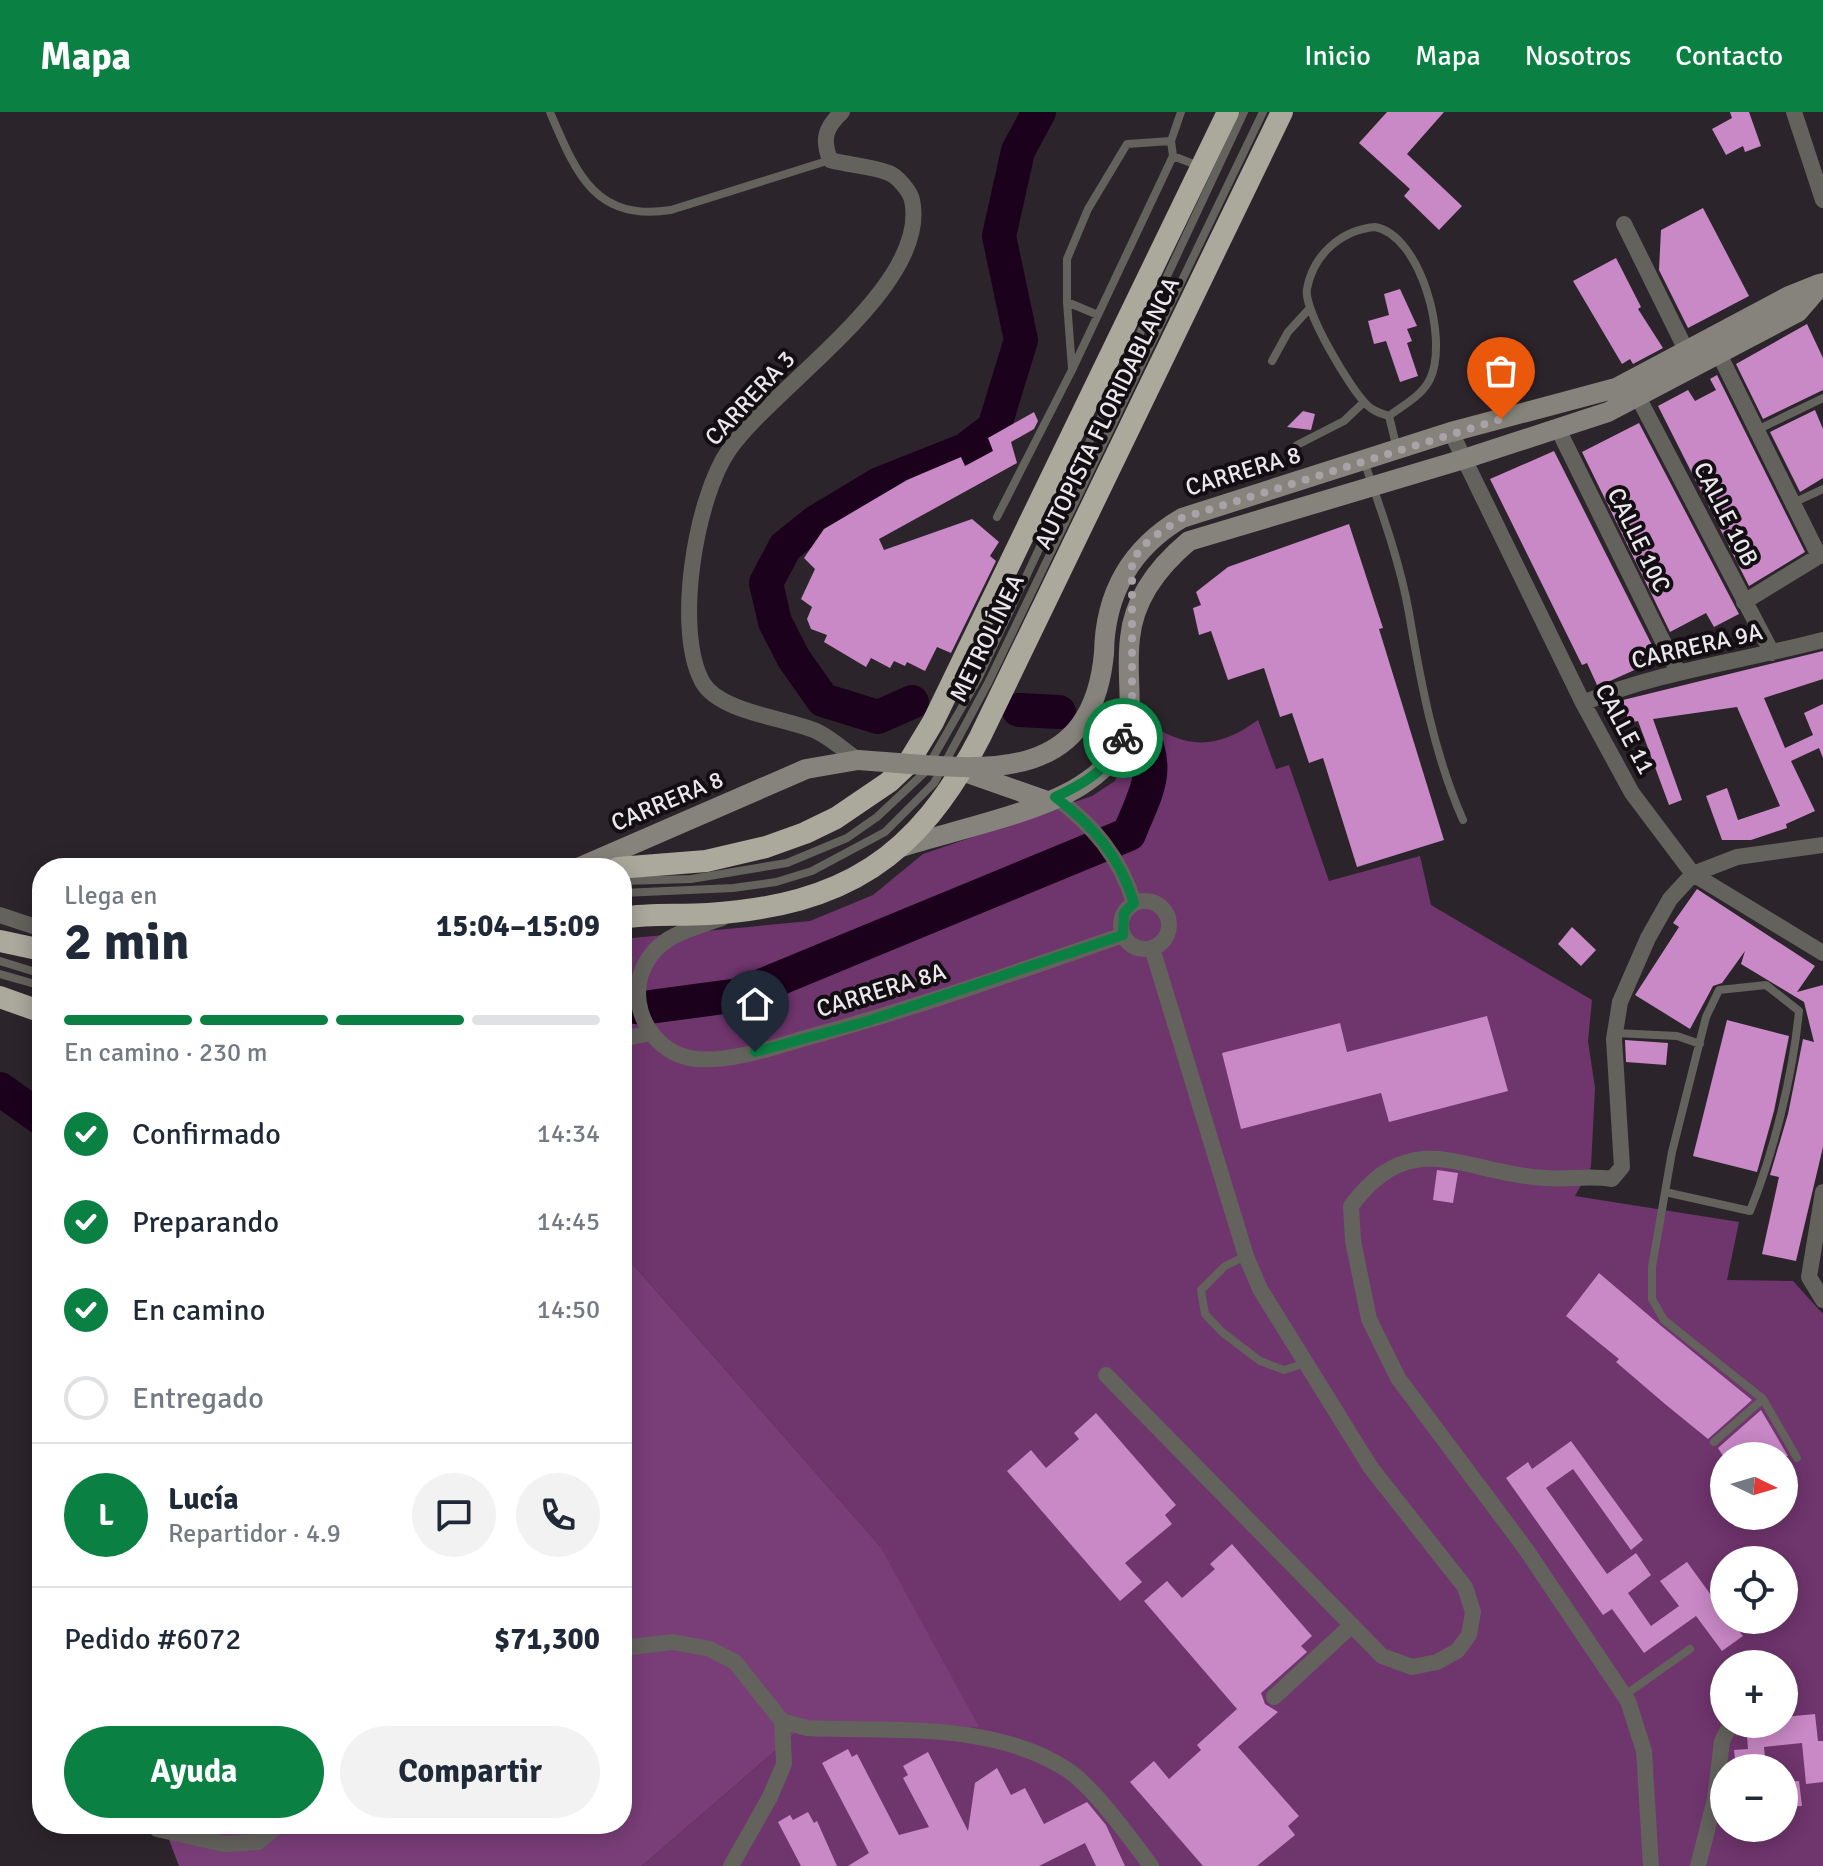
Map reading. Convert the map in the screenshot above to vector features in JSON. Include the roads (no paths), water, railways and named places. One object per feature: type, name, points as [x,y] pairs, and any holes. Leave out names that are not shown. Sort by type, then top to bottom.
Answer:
[{"type":"highway","name":"AUTOPISTA FLORIDABLANCA","points":[[632,867],[706,861],[766,847],[805,833],[836,818],[889,782],[943,725],[1228,112]]},
{"type":"highway","name":"AUTOPISTA FLORIDABLANCA","points":[[632,917],[742,911],[783,905],[829,891],[871,869],[901,847],[939,807],[962,771],[972,734],[996,684],[1282,112]]},
{"type":"highway","points":[[0,941],[32,948]]},
{"type":"highway","points":[[0,997],[32,1008]]},
{"type":"main road","name":"CARRERA 8","points":[[601,858],[806,769],[858,760],[1003,768],[1043,757],[1059,747],[1085,720],[1102,680],[1110,602],[1132,560],[1150,539],[1182,518],[1451,432],[1616,388],[1789,296],[1823,283]]},
{"type":"main road","name":"CARRERA 8","points":[[901,847],[1055,798],[1085,783],[1104,767],[1119,748],[1128,725],[1132,701],[1129,638],[1137,607],[1150,581],[1167,559],[1189,541],[1464,459],[1608,412],[1798,312],[1823,283]]},
{"type":"main road","points":[[1129,638],[1132,560]]},
{"type":"main road","points":[[962,771],[1055,798]]},
{"type":"street","points":[[830,160],[824,143],[829,125],[842,112]]},
{"type":"street","points":[[1794,112],[1823,200]]},
{"type":"street","name":"CARRERA 3","points":[[830,160],[891,174],[910,194],[916,220],[907,252],[846,333],[730,447],[712,479],[694,547],[689,617],[695,658],[704,685],[729,703],[820,733],[858,760]]},
{"type":"street","points":[[1624,224],[1686,350]]},
{"type":"street","points":[[1719,354],[1819,556],[1744,602]]},
{"type":"street","name":"CALLE 10B","points":[[1638,397],[1772,653]]},
{"type":"street","name":"CALLE 10C","points":[[1558,429],[1678,672]]},
{"type":"street","name":"CALLE 11","points":[[1451,432],[1583,703],[1632,793],[1693,874],[1823,953]]},
{"type":"street","name":"CARRERA 9A","points":[[1583,703],[1617,689],[1678,672],[1823,640]]},
{"type":"street","points":[[1055,798],[1094,830],[1117,860],[1134,903]]},
{"type":"street","points":[[1651,1866],[1644,1751],[1625,1695],[1525,1548],[1398,1378],[1369,1319],[1353,1241],[1351,1206],[1371,1179],[1418,1159],[1467,1161],[1495,1172],[1546,1178],[1594,1176],[1612,1179],[1622,1167],[1615,1033],[1620,1002],[1648,938],[1670,899],[1693,874],[1737,857],[1823,845]]},
{"type":"street","points":[[1134,903],[1158,903],[1168,916],[1169,932],[1152,948],[1136,947],[1123,935],[1124,913],[1134,903]]},
{"type":"street","name":"CARRERA 8A","points":[[742,911],[673,935],[646,960],[637,986],[641,1016],[650,1033],[672,1052],[694,1059],[755,1052],[868,1021],[1123,935]]},
{"type":"street","points":[[0,915],[32,926]]},
{"type":"street","points":[[1106,1375],[1382,1656],[1412,1667],[1437,1662],[1457,1651],[1469,1635],[1473,1612],[1465,1587],[1371,1468],[1260,1289],[1246,1256],[1152,948]]},
{"type":"street","points":[[632,1037],[650,1033]]},
{"type":"street","points":[[1823,1192],[1809,1277],[1823,1300]]},
{"type":"street","points":[[1274,1697],[1352,1625]]},
{"type":"street","points":[[632,1647],[673,1642],[710,1649],[735,1662],[782,1721],[807,1728],[977,1736],[1012,1743],[1067,1770],[1128,1835],[1151,1866]]},
{"type":"street","points":[[731,1866],[770,1797],[784,1764],[782,1721]]},
{"type":"street","points":[[1698,1866],[1715,1799],[1724,1738]]},
{"type":"street","points":[[179,1834],[224,1844],[258,1842],[268,1834]]},
{"type":"lane","points":[[550,112],[568,154],[600,198],[621,210],[647,214],[671,210],[830,160]]},
{"type":"lane","points":[[997,517],[1072,370],[1173,156],[1171,141],[1181,112]]},
{"type":"lane","name":"METROLÍNEA","points":[[969,674],[1244,112]]},
{"type":"lane","name":"METROLÍNEA","points":[[996,684],[1263,112]]},
{"type":"lane","points":[[1072,370],[1067,259],[1088,209],[1127,144],[1171,141]]},
{"type":"lane","points":[[1173,156],[1202,167]]},
{"type":"lane","points":[[1389,416],[1418,395],[1431,377],[1438,337],[1426,287],[1409,253],[1387,229],[1358,229],[1323,251],[1306,291],[1310,308],[1348,381],[1364,402],[1389,416],[1397,450]]},
{"type":"lane","points":[[1067,302],[1098,315]]},
{"type":"lane","points":[[1272,361],[1288,332],[1310,308]]},
{"type":"lane","points":[[1757,430],[1823,398]]},
{"type":"lane","points":[[1297,445],[1344,421],[1364,402]]},
{"type":"lane","points":[[1364,461],[1409,612],[1415,665],[1449,789],[1463,820]]},
{"type":"lane","points":[[1793,503],[1823,489]]},
{"type":"lane","name":"METROLÍNEA","points":[[632,881],[691,879],[743,872],[787,863],[822,851],[877,817],[908,791],[924,773],[943,725]]},
{"type":"lane","name":"METROLÍNEA","points":[[632,893],[733,888],[776,882],[836,861],[872,840],[908,812],[972,734]]},
{"type":"lane","points":[[0,961],[32,971]]},
{"type":"lane","points":[[0,974],[32,983]]},
{"type":"lane","points":[[1665,1192],[1750,1211],[1764,1177],[1795,1054],[1799,1011],[1766,985],[1719,990],[1706,1017],[1665,1192],[1652,1267],[1652,1299],[1664,1320],[1763,1399],[1788,1442]]},
{"type":"lane","points":[[1615,1033],[1677,1036],[1700,1044]]},
{"type":"lane","points":[[1246,1256],[1225,1266],[1201,1290],[1205,1314],[1222,1332],[1260,1361],[1284,1370],[1306,1363]]},
{"type":"lane","points":[[1714,1442],[1763,1399]]},
{"type":"lane","points":[[1625,1695],[1690,1649]]},
{"type":"waterway","points":[[912,702],[878,717],[823,700],[794,659],[775,622],[766,583],[785,547],[816,522],[879,484],[965,450],[994,428],[1021,340],[999,236],[1018,151],[1039,112]]},
{"type":"waterway","points":[[1019,710],[1059,712]]},
{"type":"waterway","points":[[632,1006],[642,1008],[739,995],[1129,834],[1149,781],[1150,756],[1139,727]]},
{"type":"waterway","points":[[0,1089],[32,1112]]}]
